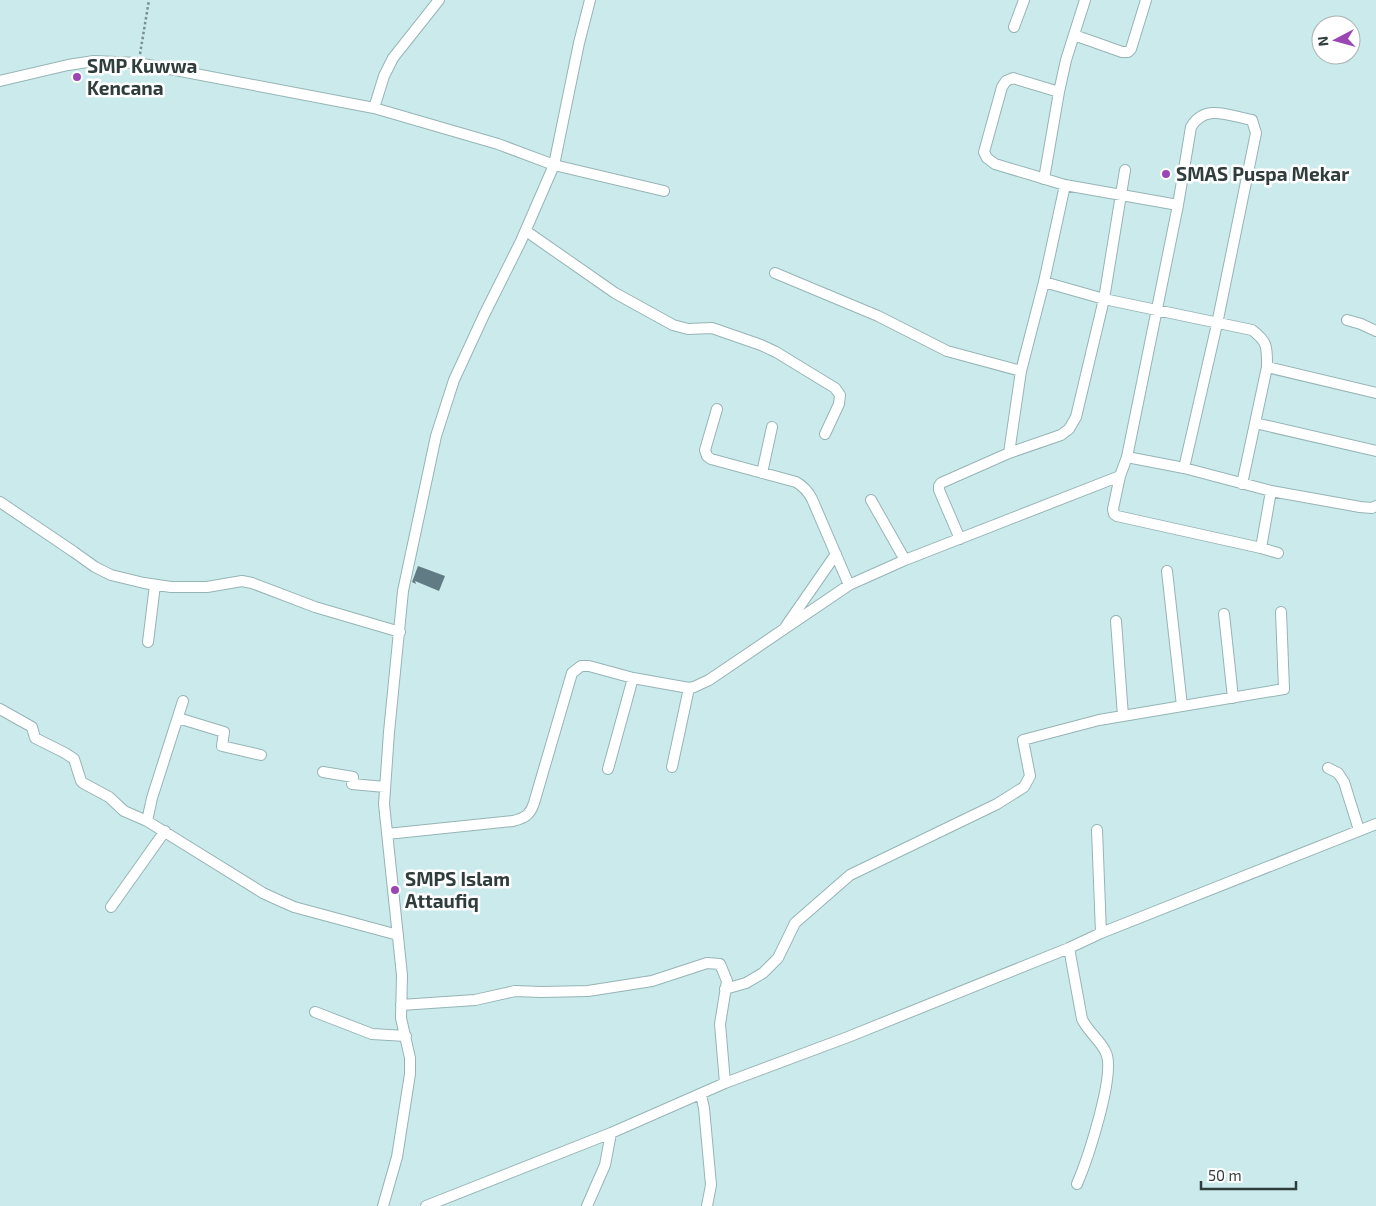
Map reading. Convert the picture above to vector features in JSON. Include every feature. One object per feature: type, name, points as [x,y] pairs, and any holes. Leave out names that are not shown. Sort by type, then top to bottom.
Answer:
[{"type":"street","points":[[374,108],[384,76],[393,58],[439,0]]},
{"type":"street","points":[[383,1206],[397,1157],[408,1097],[410,1066],[406,1036],[401,1018],[402,975],[384,804],[394,679],[404,591],[436,436],[454,380],[526,231],[554,165],[579,43],[590,0]]},
{"type":"street","points":[[1014,26],[1024,0]]},
{"type":"street","points":[[1044,179],[1066,60],[1084,0]]},
{"type":"street","points":[[1074,35],[1122,52],[1128,52],[1131,48],[1146,0]]},
{"type":"street","points":[[0,81],[94,61],[138,63],[374,108],[498,144],[554,165],[664,191]]},
{"type":"street","points":[[1059,92],[1013,78],[1006,81],[1002,87],[984,152],[988,158],[995,164],[1065,185],[1178,205]]},
{"type":"street","points":[[1184,468],[1256,133],[1252,120],[1213,112],[1204,114],[1196,119],[1191,127],[1178,205],[1127,457],[1120,476],[1113,509],[1114,514],[1117,516],[1278,553]]},
{"type":"street","points":[[960,539],[939,486],[941,483],[1009,453],[1061,435],[1069,429],[1076,417],[1104,299],[1125,170]]},
{"type":"street","points":[[1009,453],[1022,371],[1065,185]]},
{"type":"street","points":[[526,231],[615,293],[673,325],[688,329],[712,328],[761,345],[835,388],[840,395],[839,404],[825,434]]},
{"type":"street","points":[[775,273],[878,316],[947,351],[1022,371]]},
{"type":"street","points":[[1044,282],[1104,299],[1216,324],[1252,330],[1264,339],[1267,350],[1266,367],[1242,484]]},
{"type":"street","points":[[1347,320],[1376,331]]},
{"type":"street","points":[[1266,367],[1376,393]]},
{"type":"street","points":[[717,409],[705,450],[707,456],[711,459],[796,482],[809,492],[849,586]]},
{"type":"street","points":[[1255,423],[1376,451]]},
{"type":"street","points":[[762,473],[772,426]]},
{"type":"street","points":[[1127,457],[1184,468],[1271,490],[1360,507],[1372,508],[1376,506]]},
{"type":"street","points":[[387,834],[513,822],[527,817],[534,803],[572,673],[581,666],[589,666],[633,678],[689,688],[700,685],[849,586],[905,560],[1120,476]]},
{"type":"street","points":[[1261,548],[1271,490]]},
{"type":"street","points":[[871,500],[905,560]]},
{"type":"street","points":[[0,502],[95,567],[112,575],[171,587],[207,586],[242,581],[315,607],[400,632]]},
{"type":"street","points":[[782,631],[836,554]]},
{"type":"street","points":[[1167,572],[1182,706]]},
{"type":"street","points":[[148,642],[155,585]]},
{"type":"street","points":[[725,988],[746,983],[763,972],[778,958],[795,923],[850,875],[997,804],[1024,787],[1030,776],[1023,740],[1099,720],[1284,689],[1281,612]]},
{"type":"street","points":[[1224,614],[1232,698]]},
{"type":"street","points":[[1116,621],[1123,716]]},
{"type":"street","points":[[608,769],[633,678]]},
{"type":"street","points":[[672,767],[689,688]]},
{"type":"street","points":[[148,821],[152,798],[183,701]]},
{"type":"street","points":[[0,709],[32,727],[35,738],[65,752],[74,759],[83,783],[109,797],[124,811],[148,821],[165,831],[263,893],[294,907],[398,935]]},
{"type":"street","points":[[178,718],[224,732],[222,746],[260,755]]},
{"type":"street","points":[[1328,768],[1338,773],[1344,782],[1359,830]]},
{"type":"street","points":[[323,772],[353,777],[352,784],[385,787]]},
{"type":"street","points":[[426,1206],[612,1133],[725,1083],[857,1033],[1069,948],[1101,932],[1376,824]]},
{"type":"street","points":[[1097,830],[1101,932]]},
{"type":"street","points":[[111,907],[165,831]]},
{"type":"street","points":[[1069,948],[1082,1019],[1086,1028],[1106,1053],[1108,1066],[1095,1135],[1077,1184]]},
{"type":"street","points":[[401,1006],[475,1000],[515,991],[588,991],[652,981],[707,963],[720,964],[727,981],[720,1024],[725,1083]]},
{"type":"street","points":[[315,1012],[372,1034],[406,1036]]},
{"type":"street","points":[[701,1095],[704,1108],[711,1185],[707,1206]]},
{"type":"street","points":[[587,1206],[605,1166],[612,1133]]},
{"type":"path","points":[[138,63],[149,0]]},
{"type":"building","points":[[418,566],[445,576],[439,591],[415,581],[416,584],[412,582]]},
{"type":"place","name":"SMP Kuwwa Kencana","points":[[77,77]]},
{"type":"place","name":"SMAS Puspa Mekar","points":[[1166,174]]},
{"type":"place","name":"SMPS Islam Attaufiq","points":[[395,890]]}]
